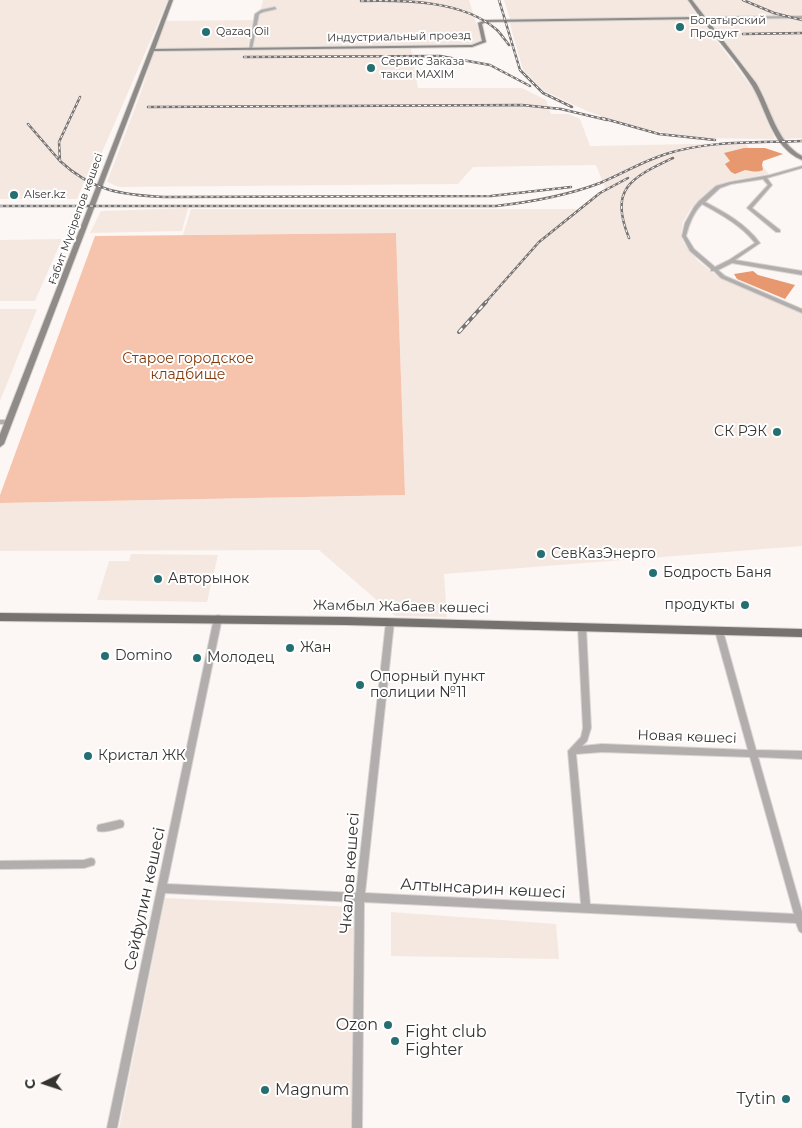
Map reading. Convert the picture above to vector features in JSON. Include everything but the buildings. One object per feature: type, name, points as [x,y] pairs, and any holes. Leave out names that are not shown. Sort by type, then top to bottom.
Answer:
[{"type":"main road","name":"Жамбыл Жабаев көшесі","points":[[0,617],[218,618],[802,633]]},
{"type":"street","name":"Ғабит Мүсірепов көшесі","points":[[0,444],[171,0]]},
{"type":"street","points":[[690,0],[756,89],[780,140],[787,149],[801,159]]},
{"type":"street","points":[[250,49],[257,14],[275,8]]},
{"type":"street","name":"Индустриальный проезд","points":[[151,50],[472,46],[481,45],[484,42],[480,23],[486,21],[802,17]]},
{"type":"street","points":[[802,167],[718,188],[701,202],[690,216],[684,236],[692,250],[713,270],[731,282],[802,311]]},
{"type":"street","points":[[764,177],[769,186],[749,208],[778,231]]},
{"type":"street","points":[[701,202],[745,228],[758,242],[731,261],[713,270]]},
{"type":"street","points":[[731,261],[802,273]]},
{"type":"street","points":[[0,422],[9,422]]},
{"type":"street","name":"Сейфулин көшесі","points":[[112,1128],[218,618]]},
{"type":"street","name":"Чкалов көшесі","points":[[357,1128],[360,898],[390,622]]},
{"type":"street","points":[[582,627],[587,728],[584,738],[572,751],[586,909]]},
{"type":"street","points":[[719,631],[801,922]]},
{"type":"street","name":"Новая көшесі","points":[[572,751],[602,748],[802,755]]},
{"type":"street","points":[[101,828],[120,824]]},
{"type":"street","points":[[0,865],[84,864],[92,862]]},
{"type":"street","name":"Алтынсарин көшесі","points":[[162,888],[586,909],[801,922]]},
{"type":"shaded area","points":[[0,0],[168,0],[93,173],[87,175],[77,199],[0,199]]},
{"type":"shaded area","points":[[263,0],[469,0],[482,41],[475,45],[252,47]]},
{"type":"shaded area","points":[[504,0],[687,0],[698,17],[510,19]]},
{"type":"shaded area","points":[[692,0],[802,0],[802,16],[704,17]]},
{"type":"shaded area","points":[[802,18],[802,138],[782,139],[764,98],[705,19]]},
{"type":"shaded area","points":[[700,19],[760,98],[775,139],[697,138],[626,125],[587,111],[544,91],[523,70],[509,21]]},
{"type":"shaded area","points":[[254,20],[248,47],[155,49],[165,21]]},
{"type":"shaded area","points":[[411,49],[418,88],[522,88],[546,100],[551,114],[569,114],[580,119],[590,146],[745,143],[769,174],[728,181],[716,186],[692,207],[683,222],[681,235],[683,242],[698,261],[720,278],[802,313],[802,546],[444,574],[447,617],[395,616],[319,550],[0,551],[0,503],[405,495],[396,233],[183,235],[191,209],[578,209],[605,188],[596,165],[473,167],[458,184],[119,187],[107,182],[141,92],[154,51]]},
{"type":"shaded area","points":[[744,148],[765,148],[783,154],[763,161],[763,170],[756,172],[745,170],[735,174],[725,164],[730,161],[724,153]]},
{"type":"shaded area","points":[[188,208],[182,231],[90,233],[101,211]]},
{"type":"shaded area","points":[[62,239],[35,301],[0,301],[0,240]]},
{"type":"shaded area","points":[[753,271],[758,275],[795,285],[785,299],[737,279],[734,274]]},
{"type":"shaded area","points":[[0,309],[37,309],[0,401]]},
{"type":"shaded area","name":"Авторынок","points":[[131,554],[218,555],[207,602],[97,600],[109,561],[129,561]]},
{"type":"shaded area","points":[[165,898],[356,907],[352,1128],[119,1128]]},
{"type":"shaded area","points":[[391,912],[556,924],[559,959],[391,956]]},
{"type":"green space","name":"Старое городское кладбище","points":[[396,233],[405,495],[0,503],[0,495],[95,236]]},
{"type":"railway","points":[[499,0],[520,70],[543,93],[572,107]]},
{"type":"railway","points":[[743,0],[774,13],[802,20]]},
{"type":"railway","points":[[361,1],[414,2],[450,7],[483,20],[497,30],[509,45]]},
{"type":"railway","points":[[743,34],[802,33]]},
{"type":"railway","points":[[244,57],[440,56],[490,65],[530,86]]},
{"type":"railway","points":[[60,161],[59,142],[80,97]]},
{"type":"railway","points":[[148,107],[522,105],[561,109],[607,120]]},
{"type":"railway","points":[[602,118],[659,134],[715,140]]},
{"type":"railway","points":[[28,124],[60,161]]},
{"type":"railway","points":[[0,206],[496,206],[574,192],[600,183],[657,157],[699,146],[802,141]]},
{"type":"railway","points":[[629,238],[623,221],[623,196],[635,179],[673,158]]},
{"type":"railway","points":[[60,161],[84,179],[108,190],[135,195],[164,197],[491,196],[571,187]]},
{"type":"railway","points":[[485,303],[539,242],[600,193],[628,178]]},
{"type":"railway","points":[[459,332],[486,302]]},
{"type":"place","name":"Богатырский Продукт","points":[[680,27]]},
{"type":"place","name":"Qazaq Oil","points":[[206,32]]},
{"type":"place","name":"Сервис Заказа такси MAXIM","points":[[371,68]]},
{"type":"place","name":"Alser.kz","points":[[14,195]]},
{"type":"place","name":"СК РЭК","points":[[777,432]]},
{"type":"place","name":"СевКазЭнерго","points":[[541,554]]},
{"type":"place","name":"Бодрость Баня","points":[[653,573]]},
{"type":"place","name":"Авторынок","points":[[158,579]]},
{"type":"place","name":"продукты","points":[[745,605]]},
{"type":"place","name":"Жан","points":[[290,648]]},
{"type":"place","name":"Domino","points":[[105,656]]},
{"type":"place","name":"Молодец","points":[[197,658]]},
{"type":"place","name":"Опорный пункт полиции №11","points":[[360,685]]},
{"type":"place","name":"Кристал ЖК","points":[[88,756]]},
{"type":"place","name":"Ozon","points":[[388,1025]]},
{"type":"place","name":"Fight club Fighter","points":[[395,1041]]},
{"type":"place","name":"Magnum","points":[[265,1090]]},
{"type":"place","name":"Tytin","points":[[786,1099]]}]
